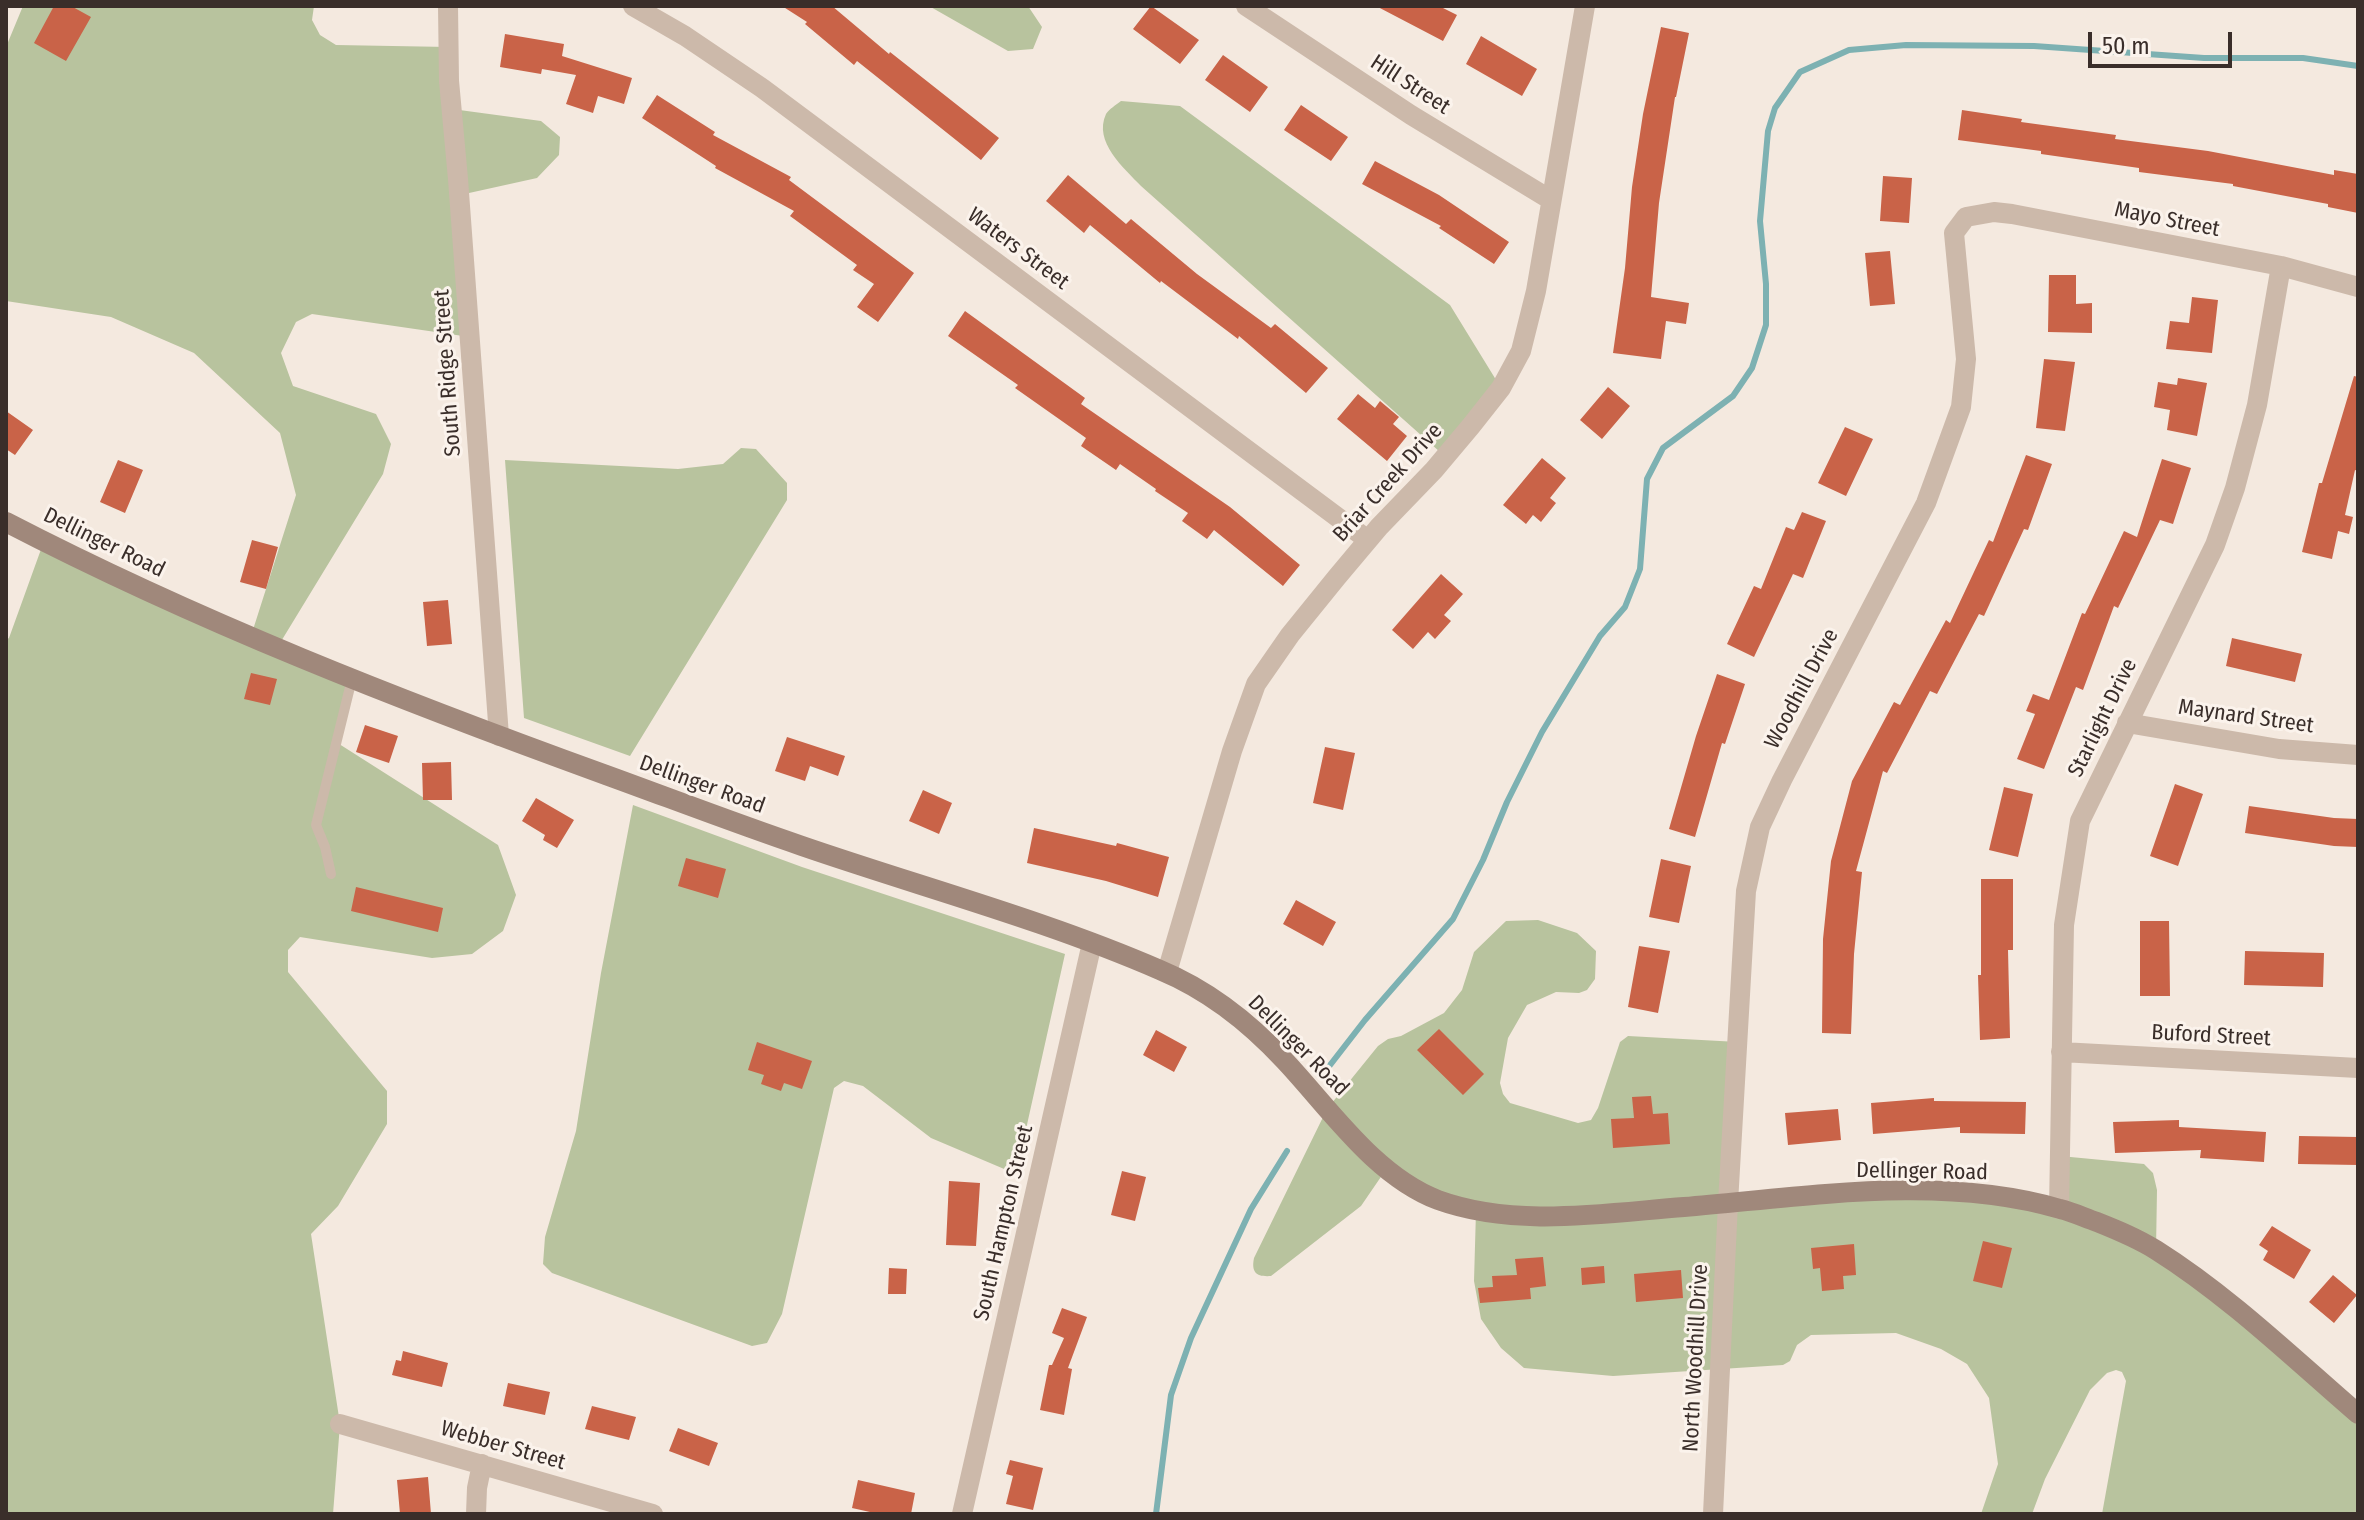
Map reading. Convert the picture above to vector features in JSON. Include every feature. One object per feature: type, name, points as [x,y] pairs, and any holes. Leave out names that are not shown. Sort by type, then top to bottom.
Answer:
[{"type":"street","name":"South Ridge Street","points":[[448,6],[449,81],[499,736]]},
{"type":"street","name":"Waters Street","points":[[633,6],[685,36],[762,88],[1368,540]]},
{"type":"street","name":"Hill Street","points":[[1246,6],[1411,115],[1551,200]]},
{"type":"street","name":"Briar Creek Drive","points":[[1167,972],[1232,751],[1256,684],[1290,635],[1368,540],[1471,426],[1501,388],[1521,351],[1536,291],[1585,6]]},
{"type":"street","name":"Mayo Street","points":[[1966,217],[1994,212],[2012,214],[2281,266],[2358,287]]},
{"type":"street","name":"Woodhill Drive","points":[[1728,1203],[1746,891],[1760,827],[1926,503],[1961,407],[1966,359],[1954,233],[1966,217]]},
{"type":"street","name":"Starlight Drive","points":[[2059,1209],[2064,925],[2080,821],[2215,545],[2235,488],[2257,405],[2281,266]]},
{"type":"street","name":"Dellinger Road","points":[[6,522],[145,590],[352,679],[499,736],[802,846],[1092,943],[1167,972],[1238,1016],[1397,1178],[1433,1198],[1476,1211],[1558,1215],[1879,1191],[1957,1192],[2008,1198],[2059,1209],[2125,1233],[2156,1250],[2239,1311],[2358,1414]]},
{"type":"street","name":"Maynard Street","points":[[2127,723],[2264,747],[2358,755]]},
{"type":"street","name":"South Hampton Street","points":[[962,1514],[1092,943]]},
{"type":"street","name":"Buford Street","points":[[2061,1052],[2358,1068]]},
{"type":"street","name":"North Woodhill Drive","points":[[1713,1514],[1728,1203]]},
{"type":"street","name":"Webber Street","points":[[340,1424],[653,1514]]},
{"type":"street","points":[[476,1514],[482,1464]]},
{"type":"lane","points":[[331,874],[316,825],[352,679]]},
{"type":"green space","points":[[23,6],[314,6],[312,20],[320,35],[336,45],[449,47],[452,109],[541,121],[560,137],[559,155],[537,178],[460,195],[470,337],[312,314],[296,322],[281,353],[293,386],[376,414],[391,444],[383,474],[277,648],[352,679],[336,742],[498,845],[516,895],[503,931],[472,954],[432,958],[300,937],[288,950],[288,972],[387,1091],[387,1124],[338,1206],[311,1234],[340,1424],[333,1514],[6,1514],[6,640],[44,541],[251,636],[296,495],[280,433],[194,353],[111,317],[6,301],[6,47]]},
{"type":"green space","points":[[929,6],[1028,6],[1042,27],[1033,49],[1008,51]]},
{"type":"green space","points":[[1121,101],[1180,106],[1450,305],[1501,388],[1449,460],[1127,171],[1112,154],[1103,124],[1106,114]]},
{"type":"green space","points":[[741,448],[756,449],[787,483],[787,500],[630,756],[524,718],[505,460],[678,469],[723,464]]},
{"type":"green space","points":[[633,805],[802,867],[1065,954],[1016,1174],[931,1138],[863,1086],[844,1081],[834,1088],[782,1314],[767,1343],[752,1346],[552,1273],[543,1264],[545,1237],[576,1131],[601,973]]},
{"type":"green space","points":[[1538,920],[1577,933],[1596,951],[1595,979],[1587,990],[1579,993],[1556,992],[1527,1005],[1508,1038],[1500,1083],[1510,1103],[1578,1123],[1591,1120],[1620,1042],[1628,1036],[1738,1042],[1728,1203],[1879,1191],[2059,1208],[2060,1156],[2144,1164],[2153,1173],[2157,1190],[2156,1250],[2358,1414],[2358,1514],[2102,1514],[2126,1381],[2122,1372],[2116,1370],[2107,1373],[2090,1390],[2045,1479],[2032,1514],[1981,1514],[1998,1464],[1989,1398],[1967,1364],[1941,1349],[1896,1333],[1811,1335],[1797,1345],[1790,1361],[1783,1365],[1613,1376],[1524,1368],[1501,1348],[1481,1319],[1474,1281],[1476,1211],[1387,1168],[1361,1206],[1271,1276],[1256,1273],[1254,1258],[1327,1109],[1378,1046],[1444,1013],[1462,990],[1474,952],[1506,921]]},
{"type":"building","points":[[54,6],[71,6],[91,17],[66,61],[34,43]]},
{"type":"building","points":[[782,6],[832,6],[999,138],[981,160],[857,61],[854,65],[805,24],[807,22]]},
{"type":"building","points":[[1151,6],[1199,40],[1180,64],[1133,29]]},
{"type":"building","points":[[1376,6],[1439,6],[1457,15],[1443,41]]},
{"type":"building","points":[[1661,27],[1689,33],[1675,97],[1659,203],[1651,297],[1689,303],[1686,324],[1666,321],[1661,359],[1613,353],[1632,187]]},
{"type":"building","points":[[505,34],[564,44],[562,56],[632,78],[624,104],[598,96],[593,113],[566,104],[576,75],[542,69],[541,74],[500,67]]},
{"type":"building","points":[[1481,36],[1537,69],[1522,96],[1466,64]]},
{"type":"building","points":[[1223,55],[1268,87],[1250,112],[1205,80]]},
{"type":"building","points":[[657,95],[715,132],[713,135],[791,177],[789,180],[914,273],[878,322],[857,307],[874,284],[853,270],[857,265],[790,216],[794,211],[715,168],[642,118]]},
{"type":"building","points":[[1301,105],[1348,137],[1331,161],[1284,130]]},
{"type":"building","points":[[1962,110],[2334,175],[2334,170],[2358,174],[2358,213],[2233,184],[2139,172],[2139,168],[1958,140]]},
{"type":"building","points":[[1375,161],[1439,195],[1509,242],[1494,264],[1439,228],[1441,226],[1362,184]]},
{"type":"building","points":[[1068,175],[1126,224],[1131,219],[1197,274],[1271,328],[1275,324],[1328,368],[1306,393],[1239,336],[1238,339],[1160,283],[1090,225],[1084,233],[1046,201]]},
{"type":"building","points":[[1883,176],[1912,178],[1909,223],[1880,221]]},
{"type":"building","points":[[1890,251],[1895,304],[1870,306],[1865,253]]},
{"type":"building","points":[[2049,275],[2076,275],[2076,304],[2092,303],[2092,333],[2048,332]]},
{"type":"building","points":[[2192,297],[2218,300],[2212,353],[2166,349],[2170,321],[2189,323]]},
{"type":"building","points":[[965,311],[1085,398],[1081,404],[1230,507],[1300,565],[1283,586],[1214,530],[1207,539],[1182,521],[1188,513],[1120,464],[1116,470],[1081,446],[1086,438],[948,336]]},
{"type":"building","points":[[2044,359],[2075,362],[2065,431],[2036,428]]},
{"type":"building","points":[[2354,376],[2358,377],[2358,471],[2355,470],[2345,515],[2353,517],[2349,534],[2338,531],[2332,559],[2302,552],[2319,483],[2322,483]]},
{"type":"building","points":[[2178,378],[2207,383],[2197,436],[2167,430],[2170,410],[2154,407],[2158,382],[2177,385]]},
{"type":"building","points":[[1608,387],[1630,406],[1602,439],[1580,420]]},
{"type":"building","points":[[1358,394],[1375,408],[1380,401],[1399,417],[1393,424],[1407,436],[1387,461],[1337,419]]},
{"type":"building","points":[[6,411],[33,430],[15,455],[6,449]]},
{"type":"building","points":[[1845,427],[1873,439],[1846,496],[1818,483]]},
{"type":"building","points":[[2026,455],[2052,464],[2028,530],[2024,529],[1984,616],[1979,614],[1937,694],[1930,691],[1887,773],[1883,771],[1856,871],[1862,872],[1854,954],[1851,1034],[1822,1033],[1823,939],[1831,861],[1852,781],[1894,702],[1900,705],[1946,620],[1950,623],[1989,540],[1993,542]]},
{"type":"building","points":[[1542,458],[1566,478],[1550,498],[1556,503],[1541,522],[1533,515],[1526,524],[1503,505]]},
{"type":"building","points":[[2162,459],[2191,468],[2173,524],[2160,520],[2118,608],[2114,606],[2083,690],[2076,687],[2044,769],[2017,759],[2035,714],[2026,711],[2033,694],[2049,700],[2082,613],[2085,614],[2124,531],[2137,537]]},
{"type":"building","points":[[118,460],[143,470],[125,513],[100,502]]},
{"type":"building","points":[[1802,512],[1826,521],[1803,578],[1793,574],[1754,657],[1727,644],[1754,586],[1761,589],[1786,527],[1794,530]]},
{"type":"building","points":[[252,540],[278,547],[266,589],[240,582]]},
{"type":"building","points":[[1441,574],[1463,594],[1444,615],[1451,621],[1435,639],[1428,632],[1413,649],[1392,630]]},
{"type":"building","points":[[448,600],[452,644],[427,646],[423,602]]},
{"type":"building","points":[[2232,638],[2302,654],[2295,682],[2226,666]]},
{"type":"building","points":[[251,673],[277,679],[270,705],[244,699]]},
{"type":"building","points":[[1717,674],[1745,684],[1725,744],[1722,743],[1695,837],[1669,829]]},
{"type":"building","points":[[365,725],[398,736],[389,763],[356,752]]},
{"type":"building","points":[[787,737],[845,756],[838,776],[810,766],[805,781],[775,771]]},
{"type":"building","points":[[1325,747],[1355,753],[1343,810],[1313,803]]},
{"type":"building","points":[[451,762],[452,800],[423,800],[422,763]]},
{"type":"building","points":[[2175,784],[2203,794],[2178,866],[2150,856]]},
{"type":"building","points":[[2004,787],[2033,794],[2018,857],[1989,850]]},
{"type":"building","points":[[923,790],[952,803],[939,834],[909,821]]},
{"type":"building","points":[[536,798],[574,820],[557,848],[543,840],[545,835],[522,821]]},
{"type":"building","points":[[2249,806],[2358,819],[2358,847],[2245,833]]},
{"type":"building","points":[[1034,828],[1116,846],[1117,843],[1169,857],[1158,897],[1106,881],[1027,863]]},
{"type":"building","points":[[686,858],[726,869],[718,898],[678,886]]},
{"type":"building","points":[[1661,859],[1691,866],[1679,923],[1649,917]]},
{"type":"building","points":[[1981,879],[2013,879],[2013,950],[2008,950],[2010,1038],[1980,1040],[1978,975],[1981,975]]},
{"type":"building","points":[[356,887],[443,908],[438,932],[351,911]]},
{"type":"building","points":[[1296,900],[1336,922],[1323,946],[1283,924]]},
{"type":"building","points":[[2140,921],[2169,921],[2170,996],[2140,996]]},
{"type":"building","points":[[1639,946],[1670,951],[1658,1013],[1628,1007]]},
{"type":"building","points":[[2245,951],[2324,953],[2323,987],[2244,985]]},
{"type":"building","points":[[1439,1029],[1484,1074],[1463,1095],[1417,1050]]},
{"type":"building","points":[[1156,1030],[1187,1047],[1174,1072],[1143,1055]]},
{"type":"building","points":[[757,1042],[812,1061],[802,1089],[784,1083],[781,1091],[761,1084],[764,1075],[748,1070]]},
{"type":"building","points":[[1651,1096],[1653,1114],[1668,1113],[1670,1144],[1613,1148],[1611,1119],[1634,1118],[1632,1097]]},
{"type":"building","points":[[1934,1098],[1934,1101],[2026,1102],[2025,1134],[1960,1133],[1960,1127],[1873,1134],[1871,1103]]},
{"type":"building","points":[[1838,1109],[1841,1140],[1788,1145],[1785,1113]]},
{"type":"building","points":[[2179,1120],[2179,1127],[2266,1132],[2264,1162],[2200,1158],[2201,1150],[2115,1153],[2113,1122]]},
{"type":"building","points":[[2299,1136],[2358,1137],[2358,1165],[2298,1164]]},
{"type":"building","points":[[1122,1171],[1146,1177],[1135,1221],[1111,1215]]},
{"type":"building","points":[[949,1181],[980,1183],[976,1246],[946,1245]]},
{"type":"building","points":[[2272,1226],[2311,1250],[2294,1279],[2263,1260],[2268,1251],[2259,1245]]},
{"type":"building","points":[[1983,1241],[2012,1248],[2002,1288],[1973,1281]]},
{"type":"building","points":[[1854,1244],[1856,1275],[1843,1276],[1844,1289],[1822,1291],[1820,1268],[1813,1269],[1811,1248]]},
{"type":"building","points":[[1543,1257],[1546,1286],[1530,1288],[1531,1299],[1480,1303],[1478,1288],[1493,1287],[1492,1276],[1517,1275],[1515,1259]]},
{"type":"building","points":[[1604,1266],[1605,1283],[1582,1285],[1581,1268]]},
{"type":"building","points":[[889,1268],[907,1269],[906,1294],[888,1294]]},
{"type":"building","points":[[1681,1270],[1683,1298],[1636,1302],[1634,1274]]},
{"type":"building","points":[[2333,1275],[2357,1295],[2334,1323],[2309,1302]]},
{"type":"building","points":[[1062,1308],[1087,1317],[1068,1368],[1072,1369],[1064,1415],[1040,1410],[1049,1365],[1052,1365],[1064,1338],[1052,1333]]},
{"type":"building","points":[[403,1351],[448,1363],[442,1387],[392,1375],[396,1360],[401,1361]]},
{"type":"building","points":[[508,1383],[550,1392],[545,1415],[503,1406]]},
{"type":"building","points":[[592,1406],[636,1417],[629,1440],[585,1429]]},
{"type":"building","points":[[678,1428],[718,1443],[709,1466],[669,1451]]},
{"type":"building","points":[[1010,1460],[1043,1468],[1033,1510],[1006,1504],[1013,1476],[1006,1474]]},
{"type":"building","points":[[428,1477],[431,1514],[400,1514],[397,1480]]},
{"type":"building","points":[[858,1480],[915,1493],[911,1514],[879,1514],[852,1508]]},
{"type":"waterway","points":[[1327,1069],[1365,1020],[1453,919],[1542,732],[1600,636],[1625,607],[1640,569],[1647,479],[1663,448],[1733,396],[1752,368],[1766,325],[1760,221],[1768,131],[1775,108],[1800,72],[1849,50],[1906,45],[2034,46],[2204,58],[2303,58],[2358,66]]},
{"type":"waterway","points":[[1156,1514],[1171,1395],[1191,1338],[1251,1209],[1287,1151]]}]
